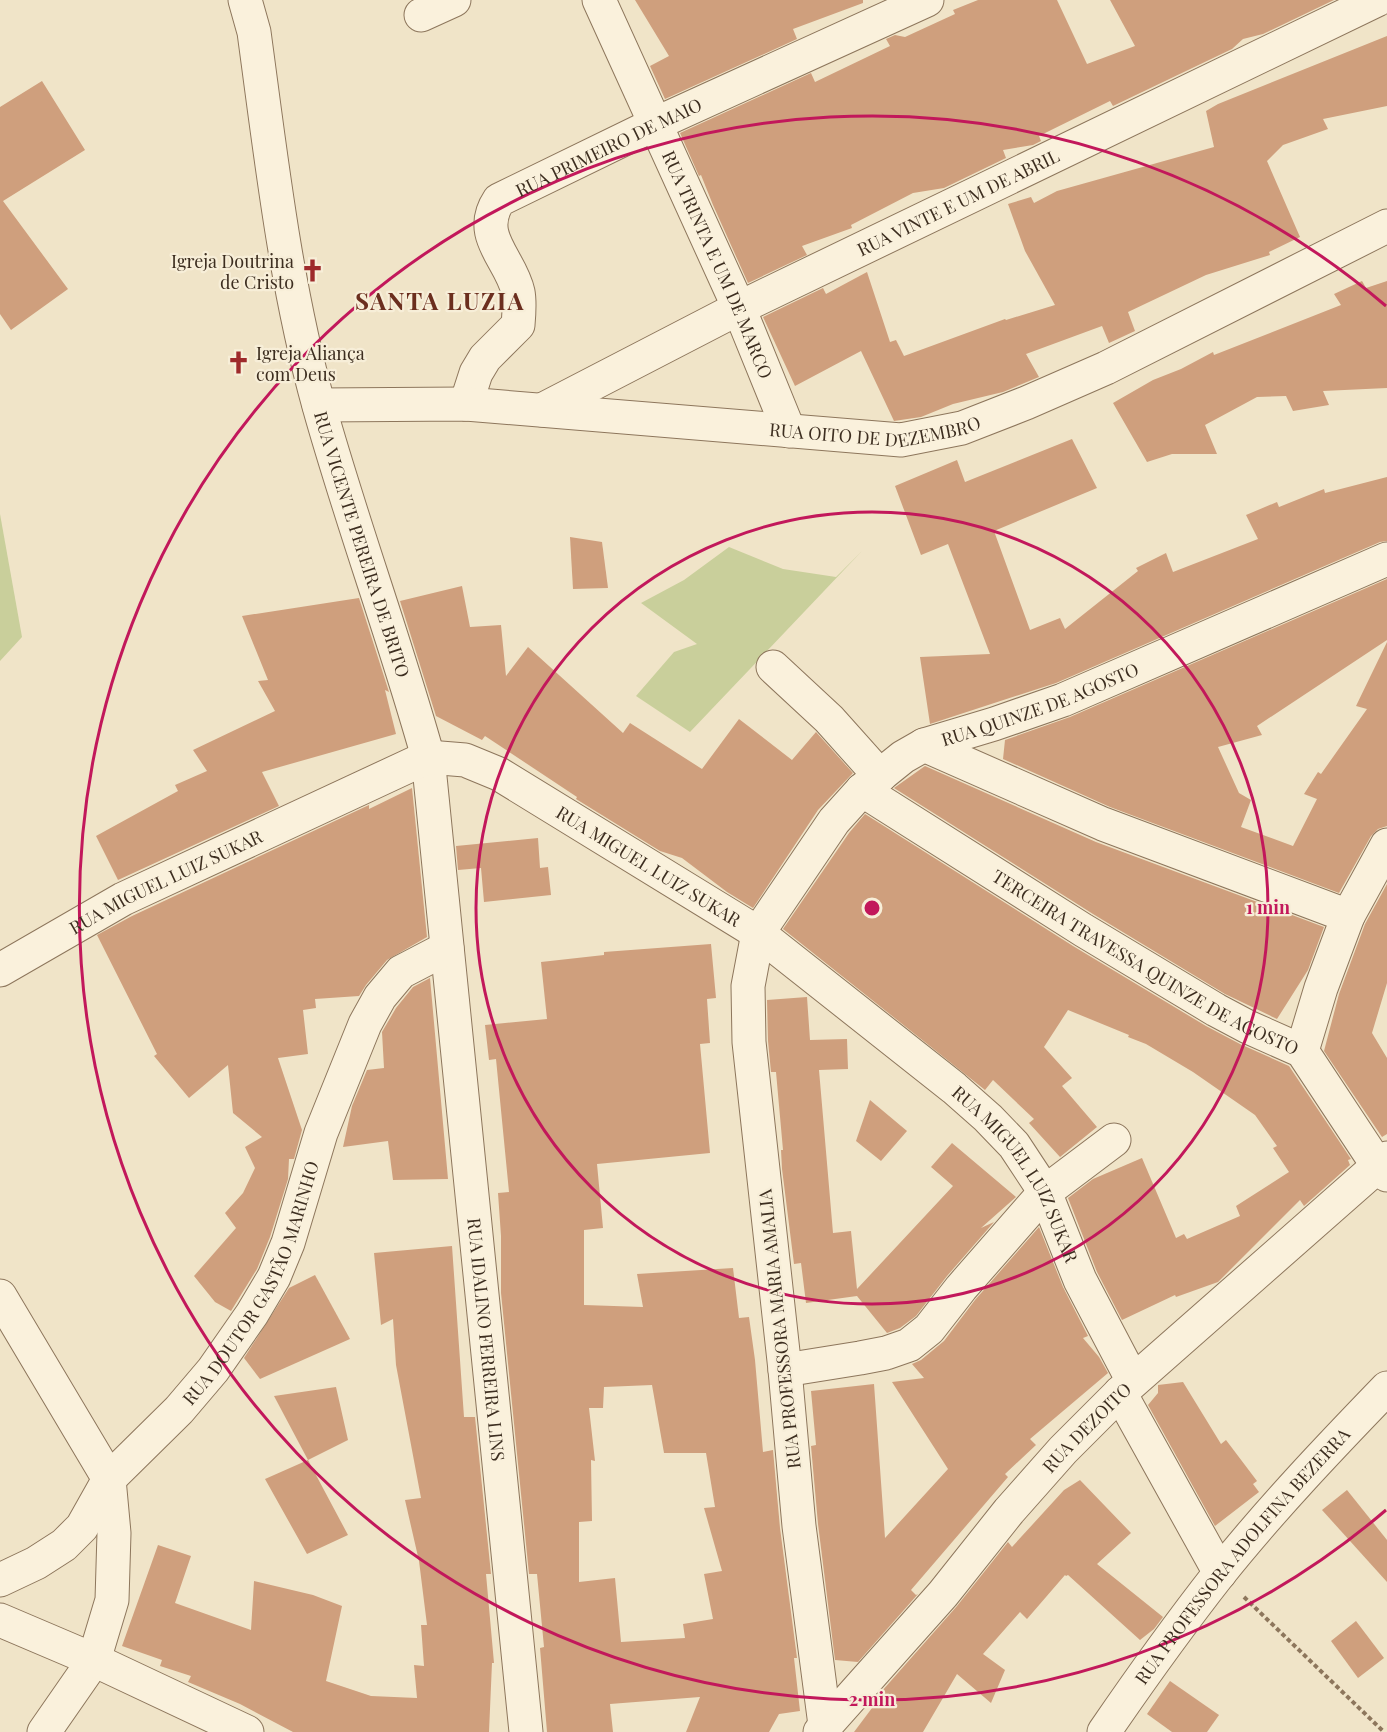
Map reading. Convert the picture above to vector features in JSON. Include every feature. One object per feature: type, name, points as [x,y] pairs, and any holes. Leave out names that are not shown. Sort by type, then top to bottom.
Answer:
[{"type":"street","name":"RUA VICENTE PEREIRA DE BRITO","points":[[245,0],[254,32],[280,229],[319,405],[409,689],[428,757],[447,948]]},
{"type":"street","points":[[421,15],[454,0]]},
{"type":"street","name":"RUA TRINTA E UM DE MARCO","points":[[599,0],[739,308],[789,431]]},
{"type":"street","name":"RUA PRIMEIRO DE MAIO","points":[[466,404],[476,373],[485,358],[518,325],[518,290],[493,240],[492,211],[499,200],[656,124],[927,0]]},
{"type":"street","name":"RUA VINTE E UM DE ABRIL","points":[[542,410],[739,308],[1377,0]]},
{"type":"street","name":"RUA OITO DE DEZEMBRO","points":[[319,405],[466,404],[901,440],[962,428],[1106,368],[1387,226]]},
{"type":"street","name":"RUA QUINZE DE AGOSTO","points":[[758,933],[834,820],[871,783],[924,745],[994,724],[1063,699],[1387,559]]},
{"type":"street","name":"TERCEIRA TRAVESSA QUINZE DE AGOSTO","points":[[773,667],[829,719],[871,783],[1083,930],[1216,1010],[1302,1051],[1384,1166]]},
{"type":"street","points":[[924,745],[1103,824],[1348,916]]},
{"type":"street","name":"RUA MIGUEL LUIZ SUKAR","points":[[0,970],[123,899],[428,757],[465,760],[499,774],[758,933],[954,1088],[1014,1145],[1045,1192],[1126,1387],[1220,1573]]},
{"type":"street","points":[[1302,1051],[1321,988],[1348,916],[1387,845]]},
{"type":"street","name":"RUA PROFESSORA MARIA AMALIA","points":[[758,933],[748,986],[749,1042],[822,1729]]},
{"type":"street","name":"RUA DOUTOR GASTÃO MARINHO","points":[[0,1580],[36,1563],[64,1545],[82,1527],[109,1479],[179,1410],[213,1370],[252,1314],[274,1276],[288,1244],[321,1134],[365,1024],[380,997],[401,972],[447,948]]},
{"type":"street","name":"RUA IDALINO FERREIRA LINS","points":[[447,948],[526,1732]]},
{"type":"street","points":[[785,1370],[869,1356],[909,1345],[929,1329],[961,1288],[1045,1192],[1114,1140]]},
{"type":"street","name":"RUA DEZOITO","points":[[822,1729],[943,1594],[1009,1511],[1063,1450],[1126,1387],[1384,1166]]},
{"type":"street","points":[[0,1296],[109,1479],[114,1533],[112,1600],[94,1660],[44,1732]]},
{"type":"street","name":"RUA PROFESSORA ADOLFINA BEZERRA","points":[[1104,1732],[1220,1573],[1270,1514],[1387,1388]]},
{"type":"street","points":[[0,1620],[94,1660],[247,1732]]},
{"type":"path","points":[[1220,1573],[1381,1731]]},
{"type":"green space","points":[[0,514],[22,637],[0,661]]},
{"type":"green space","points":[[729,547],[783,569],[836,577],[862,551],[690,732],[636,696],[674,652],[697,644],[641,603],[684,580]]},
{"type":"building","points":[[635,0],[863,0],[863,3],[793,29],[797,39],[665,99],[650,66],[669,56]]},
{"type":"building","points":[[978,0],[1057,0],[1087,64],[1135,46],[1110,0],[1334,0],[1263,34],[1243,39],[1232,49],[1113,106],[1110,101],[1039,136],[1041,141],[1033,145],[1003,150],[1006,158],[944,188],[913,193],[851,225],[852,228],[802,246],[807,255],[748,283],[680,133],[811,73],[815,82],[890,46],[886,39],[895,35],[905,37],[955,14],[953,10]]},
{"type":"building","points":[[1387,36],[1387,106],[1323,119],[1328,129],[1283,145],[1267,161],[1300,237],[1269,252],[1270,255],[1206,275],[1128,312],[1135,331],[1109,343],[1102,326],[1026,354],[1039,377],[1003,392],[953,404],[921,417],[894,421],[861,351],[795,386],[763,317],[823,288],[826,294],[867,272],[890,342],[896,340],[904,356],[1005,319],[1055,305],[1025,251],[1008,204],[1031,197],[1034,203],[1057,191],[1214,147],[1206,111],[1218,104]]},
{"type":"building","points":[[42,81],[85,150],[3,201],[68,289],[11,330],[0,314],[0,107]]},
{"type":"building","points":[[1362,281],[1366,288],[1387,281],[1387,388],[1323,391],[1329,405],[1293,411],[1286,396],[1257,397],[1205,425],[1217,454],[1172,454],[1147,462],[1113,403],[1153,380],[1181,369],[1213,352],[1214,355],[1341,305],[1334,294]]},
{"type":"building","points":[[1072,439],[1097,488],[994,531],[1030,630],[1060,618],[1065,629],[1138,571],[1136,568],[1166,553],[1173,572],[1258,539],[1246,515],[1277,502],[1279,507],[1324,489],[1325,493],[1387,477],[1387,541],[1380,542],[1056,683],[930,724],[920,657],[990,654],[948,544],[921,555],[895,486],[957,460],[965,482]]},
{"type":"building","points":[[570,537],[602,542],[608,588],[573,589]]},
{"type":"building","points":[[1387,579],[1387,640],[1257,726],[1262,735],[1218,747],[1239,793],[1251,800],[1241,827],[1293,846],[1317,799],[1304,794],[1318,772],[1321,774],[1367,709],[1356,706],[1387,642],[1387,826],[1378,829],[1371,836],[1339,893],[1110,807],[1003,759],[1005,740],[1070,717]]},
{"type":"building","points":[[462,586],[470,627],[501,625],[506,676],[528,647],[623,733],[630,723],[702,769],[739,719],[792,760],[816,732],[853,773],[818,810],[753,908],[727,892],[682,858],[660,851],[576,799],[577,797],[485,736],[482,740],[436,716],[400,601]]},
{"type":"building","points":[[359,598],[389,692],[385,690],[396,734],[262,772],[279,806],[118,880],[96,836],[178,791],[175,785],[207,771],[193,750],[275,711],[258,681],[268,680],[242,616]]},
{"type":"building","points":[[925,766],[1096,842],[1324,927],[1308,970],[1277,1019],[1225,994],[1093,914],[894,788]]},
{"type":"building","points":[[412,788],[427,937],[387,960],[359,996],[315,999],[316,1008],[303,1010],[308,1054],[278,1058],[302,1130],[294,1159],[289,1159],[288,1179],[270,1237],[257,1269],[231,1311],[215,1302],[194,1276],[236,1228],[225,1213],[243,1193],[255,1168],[245,1147],[262,1137],[233,1113],[228,1065],[189,1098],[154,1056],[157,1054],[97,935],[132,916],[369,805],[369,809]]},
{"type":"building","points":[[865,814],[1073,946],[1206,1026],[1289,1066],[1351,1159],[1348,1160],[1350,1165],[1304,1206],[1300,1200],[1218,1282],[1176,1297],[1175,1295],[1122,1320],[1097,1272],[1068,1198],[1093,1179],[1142,1158],[1176,1238],[1184,1234],[1187,1239],[1240,1216],[1236,1206],[1289,1172],[1273,1148],[1277,1146],[1255,1115],[1193,1072],[1146,1044],[1128,1037],[1129,1035],[1068,1010],[1044,1047],[1072,1078],[1062,1086],[1097,1127],[1060,1157],[1029,1123],[1034,1119],[993,1080],[985,1090],[783,929],[849,833]]},
{"type":"building","points":[[538,838],[540,868],[548,867],[551,895],[484,902],[481,868],[458,870],[456,846]]},
{"type":"building","points":[[1387,884],[1387,983],[1372,1033],[1387,1058],[1387,1134],[1382,1137],[1324,1051],[1339,994],[1365,924]]},
{"type":"building","points":[[711,944],[716,998],[707,999],[710,1043],[700,1044],[710,1153],[597,1164],[603,1228],[584,1230],[584,1305],[643,1307],[637,1274],[733,1268],[739,1318],[749,1317],[763,1452],[773,1450],[780,1528],[797,1658],[794,1658],[800,1711],[779,1714],[769,1732],[686,1732],[700,1697],[610,1704],[613,1732],[547,1732],[540,1648],[544,1647],[537,1574],[529,1574],[501,1293],[498,1193],[509,1192],[496,1059],[489,1060],[485,1025],[547,1019],[541,962],[604,955],[604,952]],"holes":[[[652,1385],[664,1453],[706,1453],[715,1507],[704,1508],[722,1571],[704,1574],[713,1619],[683,1624],[685,1638],[621,1642],[615,1578],[579,1582],[579,1522],[592,1521],[591,1460],[595,1461],[589,1408],[603,1408],[604,1387]]]},
{"type":"building","points":[[430,978],[448,1179],[393,1180],[388,1141],[343,1147],[352,1106],[367,1070],[384,1068],[382,1032],[396,1008],[413,987]]},
{"type":"building","points":[[807,997],[810,1040],[847,1039],[848,1069],[819,1070],[833,1233],[851,1231],[857,1289],[953,1186],[931,1167],[952,1143],[1016,1197],[981,1228],[994,1222],[916,1316],[900,1328],[887,1333],[857,1296],[806,1303],[801,1263],[794,1264],[782,1169],[781,1150],[783,1150],[776,1072],[771,1072],[767,1000]]},
{"type":"building","points":[[870,1100],[907,1131],[881,1161],[856,1141]]},
{"type":"building","points":[[1039,1227],[1063,1287],[1088,1336],[1083,1338],[1099,1357],[1108,1373],[1030,1439],[1036,1445],[1005,1474],[1008,1477],[911,1590],[916,1595],[918,1594],[858,1662],[835,1660],[811,1446],[816,1445],[811,1391],[874,1384],[885,1538],[948,1469],[892,1382],[924,1378],[912,1364],[921,1360],[944,1341],[975,1300]]},
{"type":"building","points":[[452,1246],[464,1417],[475,1417],[491,1574],[486,1574],[494,1663],[492,1663],[489,1732],[293,1732],[240,1704],[188,1682],[191,1676],[160,1666],[162,1660],[122,1646],[158,1545],[191,1556],[175,1603],[251,1630],[254,1581],[313,1595],[342,1606],[326,1681],[371,1696],[417,1698],[414,1665],[424,1666],[421,1625],[427,1625],[419,1561],[405,1500],[421,1498],[396,1365],[393,1319],[381,1325],[374,1253]]},
{"type":"building","points":[[315,1275],[350,1339],[260,1379],[244,1358],[289,1288]]},
{"type":"building","points":[[1183,1382],[1221,1444],[1226,1440],[1257,1481],[1253,1484],[1259,1492],[1215,1526],[1148,1405],[1158,1393],[1158,1385]]},
{"type":"building","points":[[336,1387],[348,1440],[308,1460],[274,1396]]},
{"type":"building","points":[[308,1460],[348,1535],[307,1554],[265,1479]]},
{"type":"building","points":[[1080,1480],[1131,1533],[1097,1564],[1163,1617],[1154,1629],[1140,1640],[1068,1575],[1065,1575],[1027,1619],[1020,1612],[983,1654],[1005,1670],[991,1703],[957,1674],[923,1732],[854,1732],[884,1692],[882,1691],[957,1606],[1008,1542],[1012,1547],[1064,1490]]},
{"type":"building","points":[[1347,1490],[1387,1540],[1387,1582],[1322,1510]]},
{"type":"building","points":[[1356,1621],[1384,1658],[1358,1678],[1331,1641]]},
{"type":"building","points":[[1170,1681],[1219,1715],[1207,1732],[1172,1732],[1147,1714]]},
{"type":"place","name":"Igreja Doutrina de Cristo","points":[[312,271]]},
{"type":"place","name":"Igreja Aliança com Deus","points":[[238,363]]},
{"type":"district","name":"SANTA LUZIA","points":[[440,300]]}]
